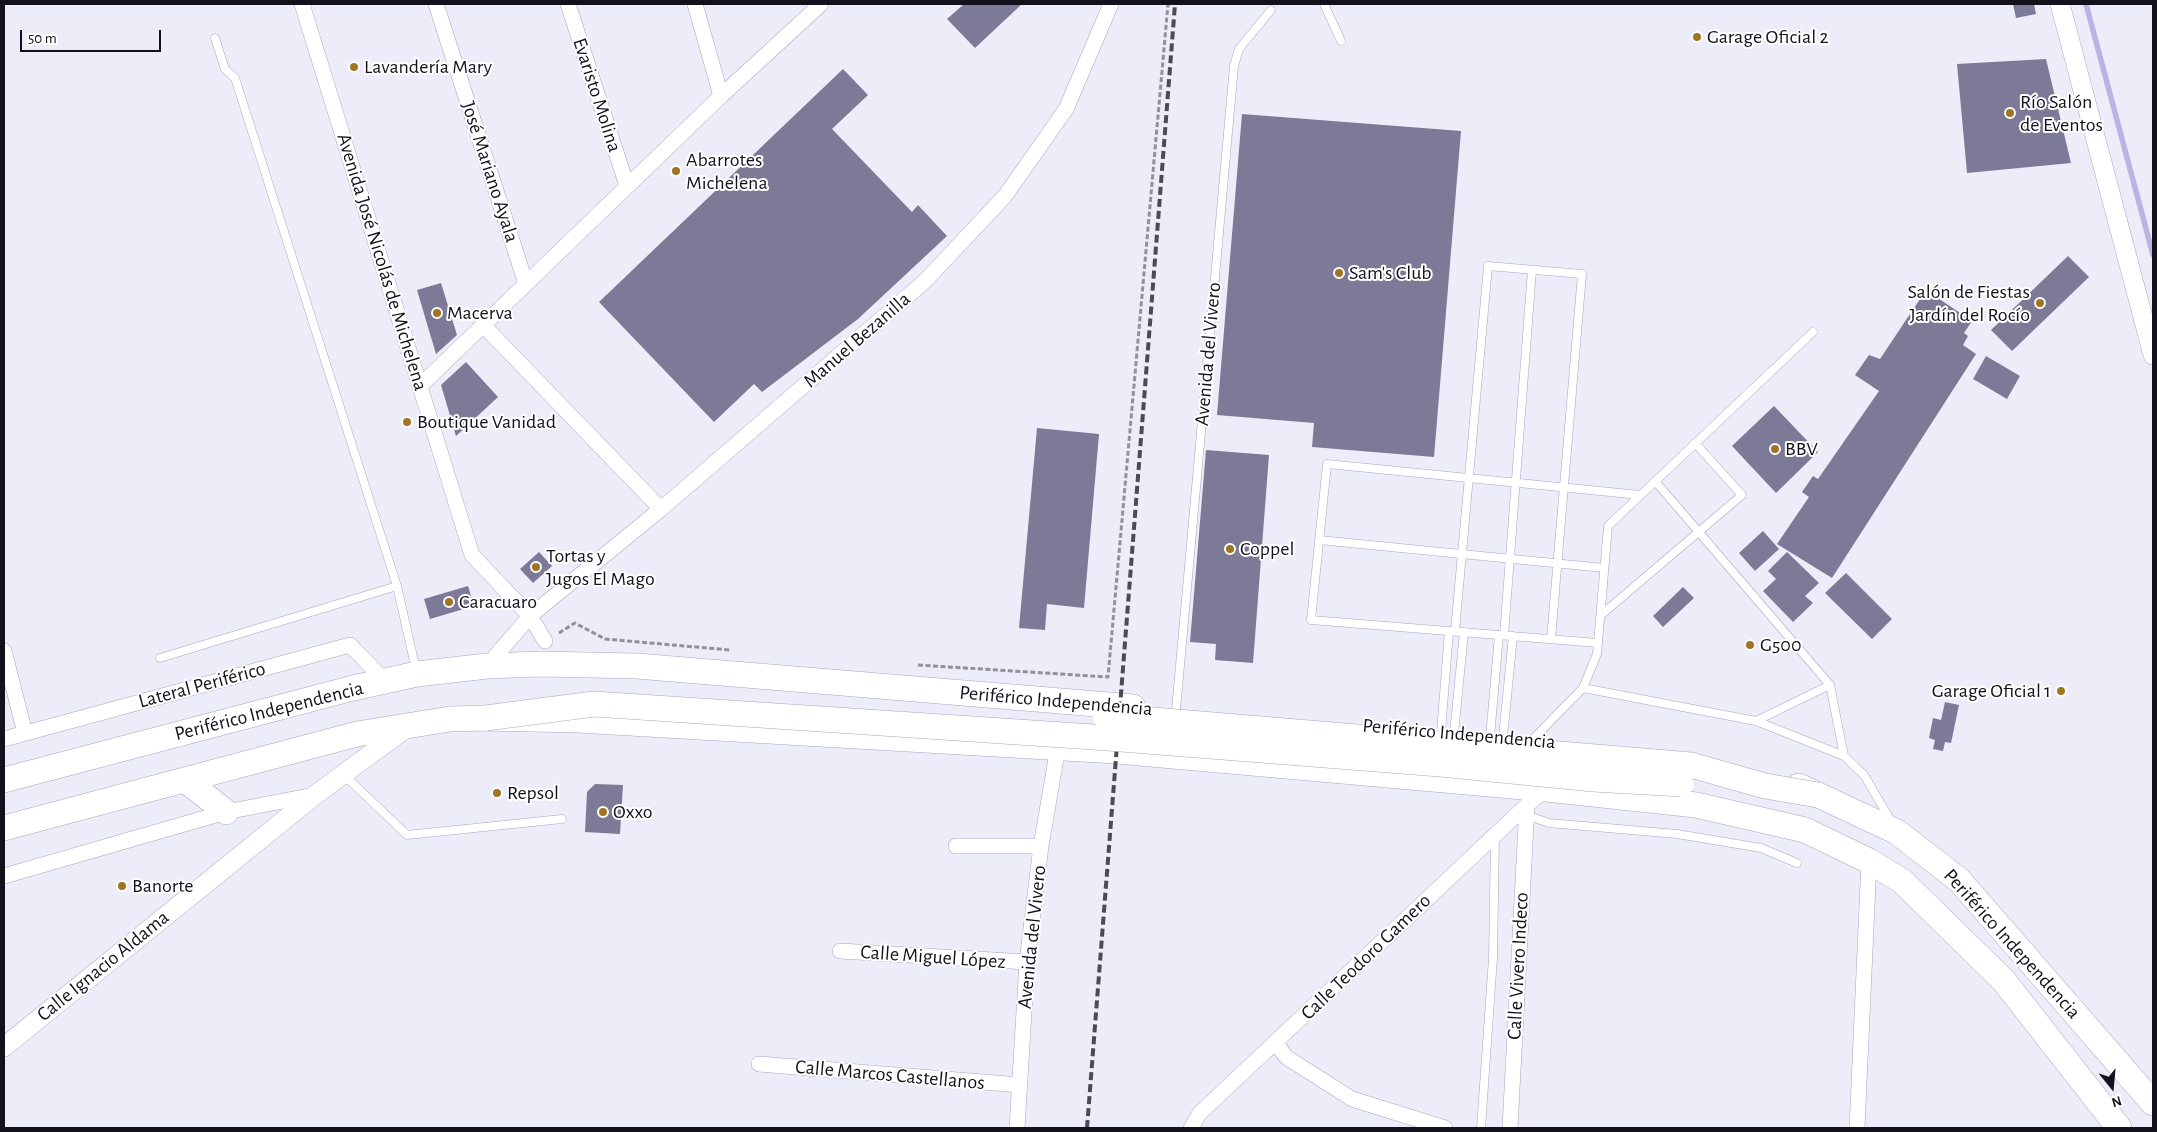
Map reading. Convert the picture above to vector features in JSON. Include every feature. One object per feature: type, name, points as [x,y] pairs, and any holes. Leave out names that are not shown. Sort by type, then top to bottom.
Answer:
[{"type":"highway","name":"Periférico Independencia","points":[[4,780],[353,688],[417,674],[487,666],[542,652],[634,666],[1127,729],[1546,789],[1696,805],[1805,830],[1869,861],[1902,882],[2004,981],[2119,1128]]},
{"type":"highway","points":[[487,666],[541,676],[634,675],[1593,780],[1682,784],[1744,805],[1793,827]]},
{"type":"highway","points":[[4,828],[357,734],[450,719],[486,718],[594,704],[1127,729],[1691,765],[1765,786],[1818,794]]},
{"type":"highway","name":"Periférico Independencia","points":[[486,718],[578,720],[1058,747],[1127,729],[1176,710],[1685,752],[1785,779],[1897,832],[1959,880],[2153,1103]]},
{"type":"highway","points":[[186,780],[226,812]]},
{"type":"street","name":"Avenida José Nicolás de Michelena","points":[[302,4],[472,555],[530,616],[542,652]]},
{"type":"street","name":"José Mariano Ayala","points":[[436,4],[526,284]]},
{"type":"street","name":"Evaristo Molina","points":[[568,4],[627,186]]},
{"type":"street","points":[[694,4],[721,96]]},
{"type":"street","points":[[421,385],[721,96],[821,4]]},
{"type":"street","name":"Manuel Bezanilla","points":[[487,666],[530,616],[661,509],[925,282],[1004,196],[1066,109],[1111,4]]},
{"type":"street","points":[[2060,4],[2153,355]]},
{"type":"street","points":[[483,325],[661,509]]},
{"type":"street","name":"Lateral Periférico","points":[[4,739],[350,646],[386,682]]},
{"type":"street","points":[[4,651],[25,733]]},
{"type":"street","name":"Calle Ignacio Aldama","points":[[4,1046],[315,795],[411,725]]},
{"type":"street","name":"Avenida del Vivero","points":[[1017,1128],[1026,962],[1041,846],[1058,747]]},
{"type":"street","name":"Calle Teodoro Gamero","points":[[1191,1128],[1200,1114],[1495,834],[1526,810],[1546,789]]},
{"type":"street","points":[[4,876],[226,812],[315,795]]},
{"type":"street","name":"Calle Vivero Indeco","points":[[1510,1128],[1526,810]]},
{"type":"street","points":[[956,846],[1041,846]]},
{"type":"street","points":[[1857,1128],[1869,861]]},
{"type":"street","name":"Calle Miguel López","points":[[840,951],[1026,962]]},
{"type":"street","points":[[1276,1043],[1286,1056],[1352,1099],[1445,1128]]},
{"type":"street","name":"Calle Marcos Castellanos","points":[[759,1064],[1020,1085]]},
{"type":"lane","points":[[1324,4],[1341,41]]},
{"type":"lane","name":"Avenida del Vivero","points":[[1176,710],[1234,66],[1239,49],[1271,10]]},
{"type":"lane","points":[[215,38],[225,69],[235,78],[397,586],[417,674]]},
{"type":"lane","points":[[1448,733],[1452,631],[1470,478],[1488,266],[1582,274],[1566,488],[1551,639]]},
{"type":"lane","points":[[1497,737],[1501,635],[1510,558],[1532,270]]},
{"type":"lane","points":[[1532,740],[1583,688],[1597,654],[1608,526],[1813,332]]},
{"type":"lane","points":[[1600,615],[1742,495],[1695,443]]},
{"type":"lane","points":[[1598,643],[1311,620],[1327,464],[1640,495]]},
{"type":"lane","points":[[1655,481],[1830,685],[1844,756]]},
{"type":"lane","points":[[1319,540],[1462,552],[1604,568]]},
{"type":"lane","points":[[160,658],[397,586]]},
{"type":"lane","points":[[1448,733],[1464,632]]},
{"type":"lane","points":[[1497,737],[1513,636]]},
{"type":"lane","points":[[1756,721],[1830,685]]},
{"type":"lane","points":[[1583,688],[1756,721],[1844,756],[1864,775],[1897,832]]},
{"type":"lane","points":[[343,774],[407,835],[562,818]]},
{"type":"lane","points":[[1526,810],[1549,823],[1677,834],[1761,848],[1797,863]]},
{"type":"lane","points":[[1481,1128],[1493,958],[1495,834]]},
{"type":"path","points":[[913,665],[1108,677],[1168,4]]},
{"type":"path","points":[[542,652],[575,623],[605,639],[734,650]]},
{"type":"building","points":[[964,4],[1022,4],[975,48],[947,19]]},
{"type":"building","points":[[2013,4],[2034,4],[2036,14],[2016,18]]},
{"type":"building","name":"Río Salón de Eventos","points":[[2046,59],[2071,163],[1967,173],[1957,64]]},
{"type":"building","points":[[843,69],[868,95],[832,129],[912,212],[918,205],[947,236],[858,319],[762,392],[754,384],[714,422],[599,302]]},
{"type":"building","name":"Sam's Club","points":[[1242,114],[1461,131],[1434,457],[1312,447],[1314,423],[1217,415]]},
{"type":"building","name":"Salón de Fiestas Jardín del Rocío","points":[[2068,256],[2089,277],[2012,351],[1991,330]]},
{"type":"building","name":"Macerva","points":[[441,283],[457,335],[436,354],[417,290]]},
{"type":"building","points":[[1926,290],[1972,321],[1964,333],[1968,336],[1963,345],[1976,354],[1832,578],[1777,544],[1809,497],[1802,492],[1813,476],[1818,479],[1879,391],[1855,375],[1869,355],[1880,359]]},
{"type":"building","points":[[1986,356],[2020,376],[2007,399],[1973,379]]},
{"type":"building","points":[[466,362],[498,397],[456,436],[441,385]]},
{"type":"building","name":"BBV","points":[[1774,406],[1818,452],[1776,493],[1732,446]]},
{"type":"building","points":[[1037,428],[1099,434],[1084,608],[1047,604],[1045,630],[1019,628]]},
{"type":"building","name":"Coppel","points":[[1206,450],[1269,455],[1253,663],[1215,660],[1216,644],[1190,642]]},
{"type":"building","points":[[1763,531],[1779,549],[1755,571],[1739,553]]},
{"type":"building","name":"Tortas y Jugos El Mago","points":[[539,552],[552,566],[533,583],[520,569]]},
{"type":"building","points":[[1787,552],[1819,583],[1805,596],[1813,603],[1793,622],[1763,591],[1776,579],[1768,571]]},
{"type":"building","points":[[1846,573],[1892,619],[1872,639],[1825,593]]},
{"type":"building","name":"Caracuaro","points":[[468,586],[474,606],[430,619],[424,599]]},
{"type":"building","points":[[1683,587],[1694,598],[1663,627],[1653,616]]},
{"type":"building","points":[[1945,702],[1959,705],[1951,743],[1945,742],[1943,751],[1933,749],[1935,740],[1929,738],[1933,718],[1941,720]]},
{"type":"building","name":"Oxxo","points":[[595,784],[623,785],[620,834],[585,832],[587,792]]},
{"type":"waterway","points":[[2086,4],[2153,255]]},
{"type":"railway","points":[[1087,1128],[1175,4]]},
{"type":"place","name":"Garage Oficial 2","points":[[1697,37]]},
{"type":"place","name":"Lavandería Mary","points":[[354,67]]},
{"type":"place","name":"Río Salón de Eventos","points":[[2010,113]]},
{"type":"place","name":"Abarrotes Michelena","points":[[676,171]]},
{"type":"place","name":"Sam's Club","points":[[1339,273]]},
{"type":"place","name":"Salón de Fiestas Jardín del Rocío","points":[[2040,303]]},
{"type":"place","name":"Macerva","points":[[437,313]]},
{"type":"place","name":"Boutique Vanidad","points":[[407,422]]},
{"type":"place","name":"BBV","points":[[1775,449]]},
{"type":"place","name":"Coppel","points":[[1230,549]]},
{"type":"place","name":"Tortas y Jugos El Mago","points":[[536,567]]},
{"type":"place","name":"Caracuaro","points":[[449,602]]},
{"type":"place","name":"G500","points":[[1750,645]]},
{"type":"place","name":"Garage Oficial 1","points":[[2061,691]]},
{"type":"place","name":"Repsol","points":[[497,793]]},
{"type":"place","name":"Oxxo","points":[[603,812]]},
{"type":"place","name":"Banorte","points":[[122,886]]}]
